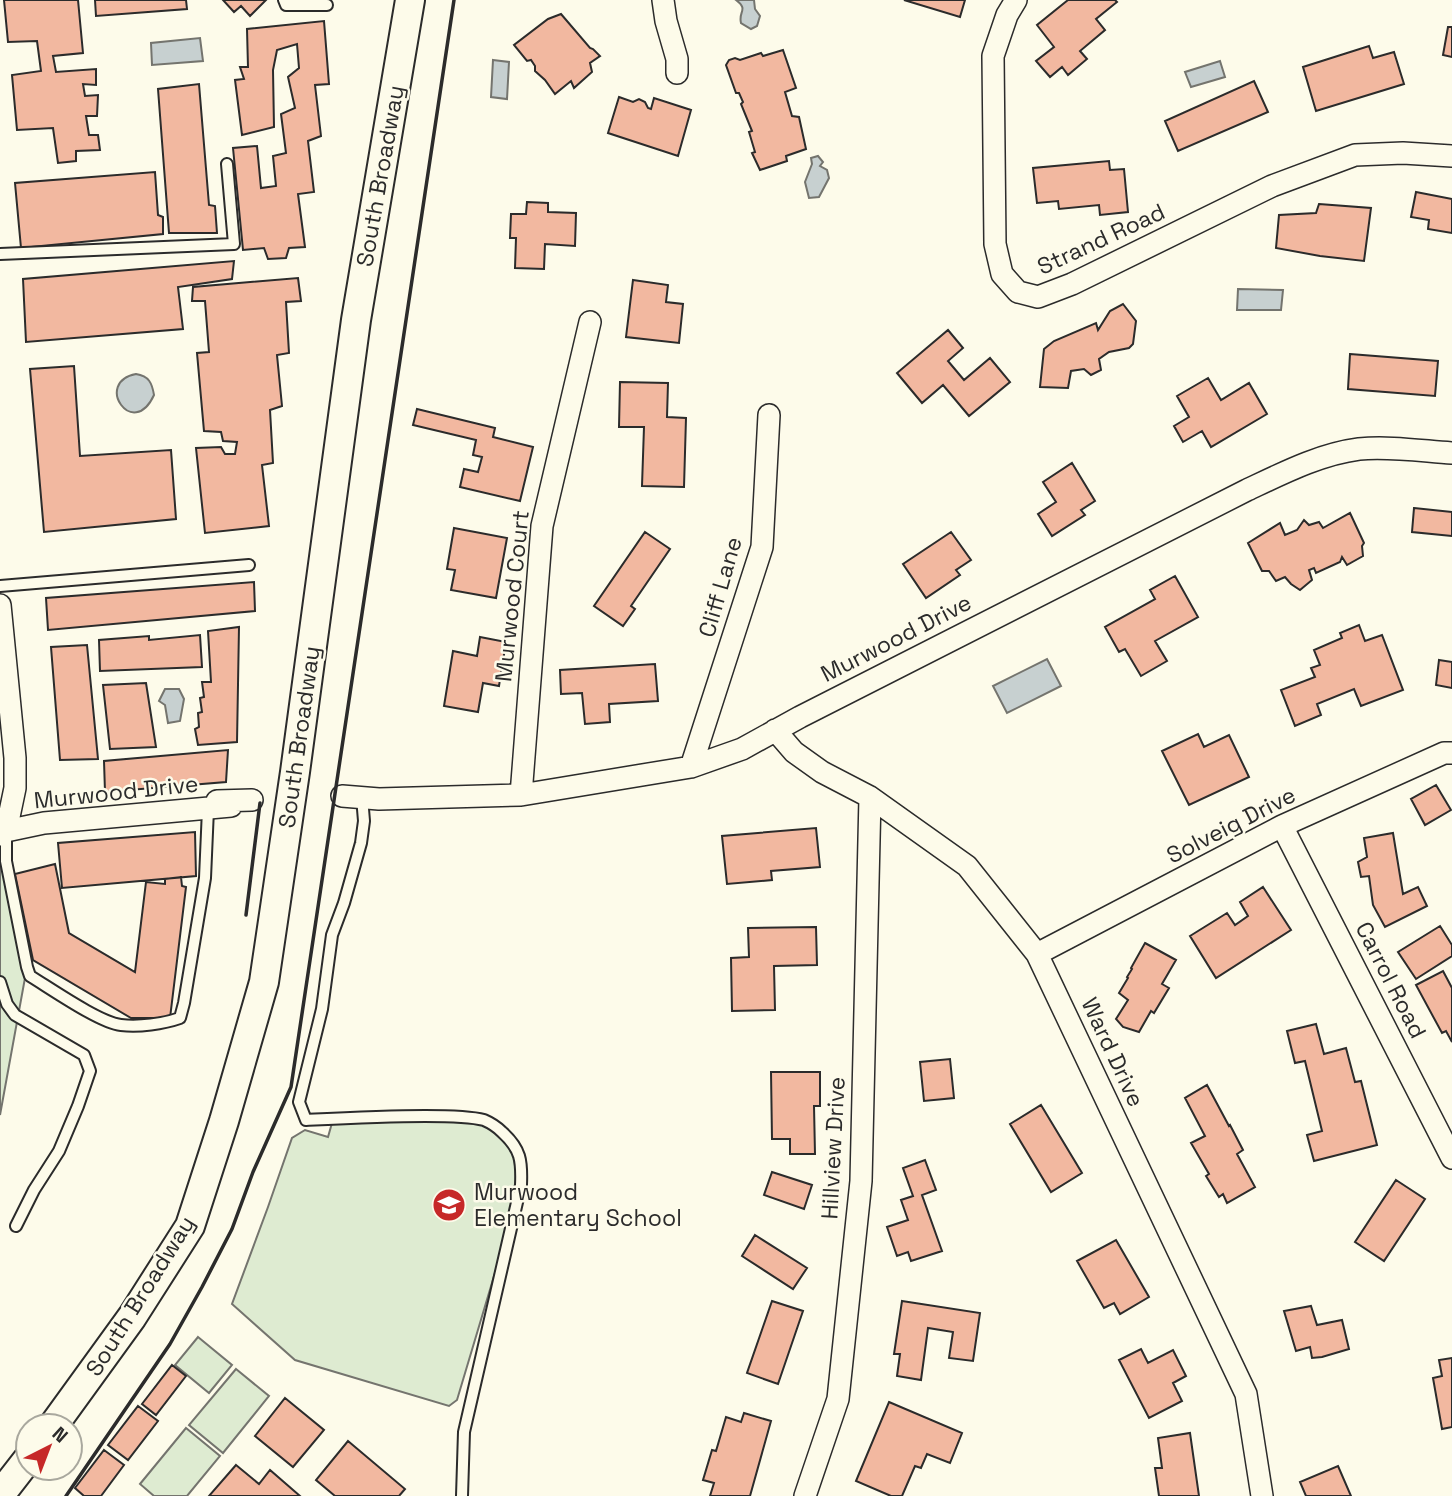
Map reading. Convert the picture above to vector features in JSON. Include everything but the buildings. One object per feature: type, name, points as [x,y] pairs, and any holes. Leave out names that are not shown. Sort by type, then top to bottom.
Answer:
[{"type":"main road","name":"South Broadway","points":[[63,1412],[132,1317],[190,1226],[264,982],[356,320],[410,0]]},
{"type":"main road","points":[[0,1495],[14,1477]]},
{"type":"street","points":[[663,0],[677,59],[677,73]]},
{"type":"street","name":"Strand Road","points":[[1016,0],[1007,15],[993,56],[995,244],[1003,274],[1018,292],[1038,297],[1072,284],[1272,186],[1355,155],[1403,153],[1452,156]]},
{"type":"street","name":"Murwood Court","points":[[521,795],[542,526],[590,321]]},
{"type":"street","name":"Cliff Lane","points":[[691,767],[762,547],[769,415]]},
{"type":"street","name":"Murwood Drive","points":[[352,797],[379,799],[521,795],[691,767],[742,749],[1286,471],[1318,459],[1360,449],[1411,449],[1452,453]]},
{"type":"street","points":[[0,605],[15,758],[15,788],[3,833]]},
{"type":"street","name":"Ward Drive","points":[[775,730],[793,752],[822,772],[870,797],[967,866],[1037,954],[1246,1394],[1262,1496]]},
{"type":"street","name":"Solveig Drive","points":[[1037,954],[1282,826],[1444,753],[1452,753]]},
{"type":"street","name":"Hillview Drive","points":[[805,1496],[838,1398],[861,1181],[870,797]]},
{"type":"street","name":"Murwood Drive","points":[[3,833],[44,823],[208,809],[242,803],[203,801],[40,813]]},
{"type":"street","name":"Carrol Road","points":[[1282,826],[1452,1158]]},
{"type":"lane","points":[[284,0],[286,5],[327,5]]},
{"type":"lane","points":[[0,254],[234,243],[228,164]]},
{"type":"lane","points":[[0,586],[249,565]]},
{"type":"lane","points":[[352,797],[364,821],[361,843],[344,903],[331,935],[322,1009],[299,1102],[306,1120],[383,1116],[446,1116],[484,1120],[511,1139],[522,1164],[522,1185],[464,1432],[463,1496]]},
{"type":"lane","points":[[3,833],[6,861],[30,976],[93,1014],[118,1025],[166,1023],[180,1018],[184,1003],[205,878],[208,809]]},
{"type":"lane","points":[[0,982],[7,1003],[15,1015],[84,1055],[90,1071],[59,1150],[16,1226]]},
{"type":"green space","points":[[0,835],[27,967],[0,1115]]},
{"type":"green space","points":[[475,1118],[510,1139],[519,1176],[506,1236],[457,1400],[449,1406],[295,1360],[232,1304],[292,1138],[305,1130],[328,1137],[332,1123]]},
{"type":"green space","points":[[198,1337],[232,1365],[209,1393],[175,1365]]},
{"type":"green space","points":[[236,1369],[269,1396],[223,1453],[189,1425]]},
{"type":"green space","points":[[186,1428],[220,1456],[187,1496],[154,1496],[140,1484]]},
{"type":"shaded area","points":[[736,0],[754,0],[755,9],[760,16],[757,26],[751,29],[741,23],[743,9]]},
{"type":"shaded area","points":[[200,38],[203,61],[152,65],[151,43]]},
{"type":"shaded area","points":[[493,60],[509,62],[507,99],[491,97]]},
{"type":"shaded area","points":[[1220,61],[1225,77],[1191,87],[1185,72]]},
{"type":"shaded area","points":[[818,156],[823,162],[820,166],[827,170],[829,178],[819,197],[809,198],[805,182],[812,164],[811,158]]},
{"type":"shaded area","points":[[1238,289],[1283,290],[1281,310],[1237,310]]},
{"type":"shaded area","points":[[136,374],[149,381],[154,395],[145,408],[136,412],[128,411],[117,396],[118,387],[124,379]]},
{"type":"shaded area","points":[[1047,659],[1061,686],[1007,713],[993,686]]},
{"type":"shaded area","points":[[165,689],[179,689],[184,699],[180,721],[168,723],[165,705],[159,701]]},
{"type":"wall","points":[[66,1496],[170,1344],[202,1287],[232,1229],[253,1172],[291,1087],[454,0]]},
{"type":"wall","points":[[246,915],[260,803]]},
{"type":"place","name":"Murwood Elementary School","points":[[449,1205]]}]
